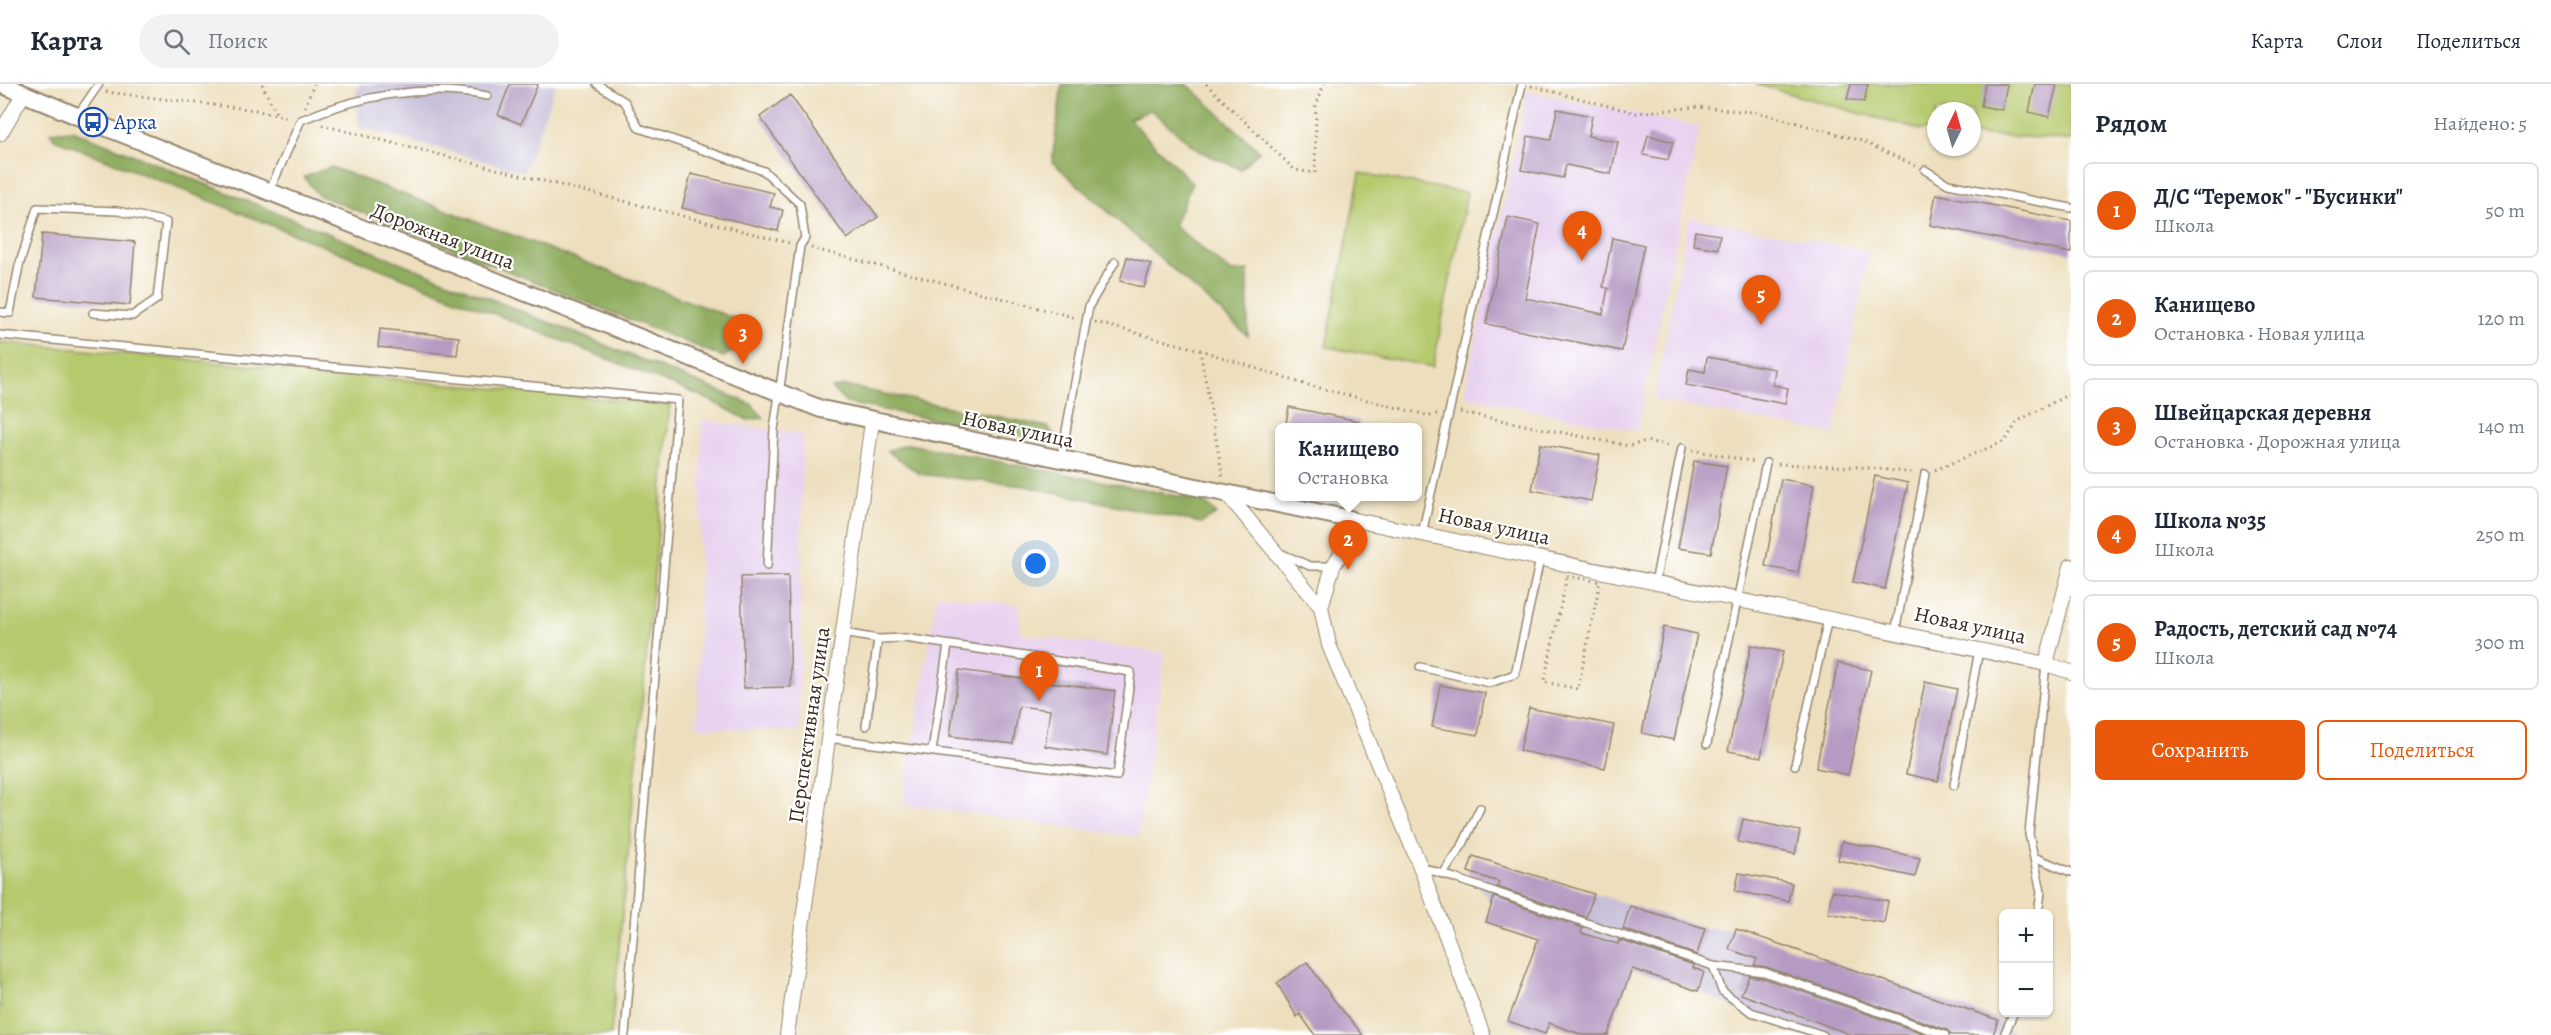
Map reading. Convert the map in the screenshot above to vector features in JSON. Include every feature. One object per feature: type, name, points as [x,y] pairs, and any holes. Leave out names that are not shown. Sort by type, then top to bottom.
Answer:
[{"type":"street","name":"Дорожная улица","points":[[2,84],[77,116],[821,409],[872,422]]},
{"type":"street","points":[[0,134],[24,93]]},
{"type":"street","name":"Новая улица","points":[[872,422],[1979,650],[2046,664],[2071,672]]},
{"type":"street","name":"Перспективная улица","points":[[787,1035],[872,422]]},
{"type":"street","points":[[1227,494],[1321,607],[1329,645],[1420,866],[1483,1035]]},
{"type":"street","points":[[1321,607],[1333,566],[1348,543],[1350,519]]},
{"type":"street","points":[[2046,664],[2071,566]]},
{"type":"lane","points":[[597,84],[625,102],[639,128],[764,171],[800,204],[805,238],[800,246],[778,392],[767,567]]},
{"type":"lane","points":[[1422,534],[1522,84]]},
{"type":"lane","points":[[77,116],[97,88]]},
{"type":"lane","points":[[269,192],[301,120],[332,106],[399,92],[463,90],[487,96]]},
{"type":"lane","points":[[1925,170],[1948,184],[2071,208]]},
{"type":"lane","points":[[0,312],[10,313],[19,266],[37,208],[118,211],[166,222],[157,299],[132,316],[93,313]]},
{"type":"lane","points":[[1060,460],[1089,306],[1115,262]]},
{"type":"lane","points":[[0,335],[678,400],[625,1035]]},
{"type":"lane","points":[[1655,583],[1682,448]]},
{"type":"lane","points":[[1707,744],[1766,464]]},
{"type":"lane","points":[[1895,633],[1925,474]]},
{"type":"lane","points":[[1275,551],[1310,566],[1333,566]]},
{"type":"lane","points":[[1420,668],[1490,683],[1515,674],[1540,559]]},
{"type":"lane","points":[[1795,765],[1828,619]]},
{"type":"lane","points":[[828,738],[1117,776],[1131,672],[905,638],[878,639],[843,633]]},
{"type":"lane","points":[[866,726],[878,639]]},
{"type":"lane","points":[[932,751],[948,645]]},
{"type":"lane","points":[[1953,785],[1979,650]]},
{"type":"lane","points":[[2039,909],[2041,892],[2029,834],[2046,664]]},
{"type":"lane","points":[[1443,874],[1463,844],[1480,808]]},
{"type":"lane","points":[[2034,857],[2071,872]]},
{"type":"lane","points":[[1420,866],[1713,966],[1764,972],[1945,1035]]},
{"type":"lane","points":[[1713,966],[1722,991],[1751,1012],[1823,1035]]},
{"type":"lane","points":[[2004,1035],[2012,1017]]},
{"type":"path","points":[[262,84],[277,115]]},
{"type":"path","points":[[301,120],[314,84]]},
{"type":"path","points":[[1206,84],[1294,170],[1315,173],[1316,106],[1324,84]]},
{"type":"path","points":[[1522,84],[1636,113],[1698,107],[1761,113],[1862,141],[1925,170]]},
{"type":"path","points":[[97,88],[301,120],[1087,320],[1200,350],[1304,384],[1430,416],[1451,411],[1629,446],[1646,441],[1766,464],[1860,467],[1925,474],[2005,441],[2018,421],[2071,393]]},
{"type":"path","points":[[1200,350],[1227,494]]},
{"type":"path","points":[[1567,576],[1600,582],[1578,689],[1544,682],[1567,576]]},
{"type":"shaded area","points":[[360,84],[556,84],[524,172],[359,127],[356,93]]},
{"type":"shaded area","points":[[1527,91],[1700,127],[1637,431],[1464,396]]},
{"type":"shaded area","points":[[1689,217],[1869,251],[1834,434],[1654,400]]},
{"type":"shaded area","points":[[702,420],[803,434],[799,732],[697,727]]},
{"type":"shaded area","points":[[937,594],[1020,606],[1020,634],[1165,653],[1138,837],[903,804]]},
{"type":"shaded area","points":[[1473,856],[1705,928],[1736,929],[1998,1020],[2014,1035],[1812,1035],[1747,1014],[1698,991],[1486,922],[1492,904],[1468,872]]},
{"type":"green space","points":[[1062,84],[1187,84],[1259,151],[1241,169],[1199,151],[1151,110],[1129,119],[1192,183],[1174,226],[1231,272],[1248,271],[1248,336],[1052,162]]},
{"type":"green space","points":[[1755,84],[2071,84],[2071,140],[1981,135],[1981,102],[1927,102],[1927,130]]},
{"type":"green space","points":[[72,130],[751,404],[764,418],[748,420],[703,397],[54,139],[50,132]]},
{"type":"green space","points":[[331,167],[747,323],[755,339],[723,357],[318,195],[304,177]]},
{"type":"green space","points":[[1360,173],[1467,193],[1433,367],[1326,347]]},
{"type":"green space","points":[[0,342],[670,405],[611,1035],[0,1035]]},
{"type":"green space","points":[[845,386],[1048,427],[1054,434],[1044,440],[846,403],[831,388]]},
{"type":"green space","points":[[908,444],[1203,501],[1217,514],[1201,523],[1024,486],[920,474],[887,451]]},
{"type":"building","points":[[510,84],[538,84],[521,124],[498,115]]},
{"type":"building","points":[[1851,84],[1868,84],[1864,102],[1847,99]]},
{"type":"building","points":[[1985,84],[2007,84],[2002,110],[1981,106]]},
{"type":"building","points":[[2035,84],[2057,84],[2049,117],[2029,112]]},
{"type":"building","points":[[790,95],[878,217],[847,239],[760,117]]},
{"type":"building","points":[[1557,109],[1592,116],[1588,136],[1618,142],[1611,174],[1566,165],[1563,178],[1521,170],[1528,136],[1551,140]]},
{"type":"building","points":[[1648,135],[1673,142],[1668,160],[1643,155]]},
{"type":"building","points":[[691,174],[774,193],[770,207],[783,210],[778,231],[682,208]]},
{"type":"building","points":[[1936,194],[2071,221],[2071,253],[1930,225]]},
{"type":"building","points":[[1508,217],[1540,224],[1525,298],[1603,314],[1608,288],[1603,287],[1612,238],[1644,245],[1622,351],[1486,324]]},
{"type":"building","points":[[1695,231],[1720,235],[1718,249],[1693,245]]},
{"type":"building","points":[[42,234],[135,242],[130,305],[36,297]]},
{"type":"building","points":[[1127,257],[1151,264],[1144,288],[1120,281]]},
{"type":"building","points":[[380,329],[459,337],[457,355],[378,347]]},
{"type":"building","points":[[1707,357],[1775,369],[1773,385],[1788,388],[1785,404],[1686,385],[1689,369],[1705,372]]},
{"type":"building","points":[[1289,407],[1359,421],[1359,423],[1286,423]]},
{"type":"building","points":[[1540,444],[1600,455],[1591,501],[1532,490]]},
{"type":"building","points":[[1694,461],[1727,466],[1711,553],[1678,548]]},
{"type":"building","points":[[1875,476],[1908,483],[1885,589],[1853,582]]},
{"type":"building","points":[[1781,479],[1814,485],[1798,573],[1765,566]]},
{"type":"building","points":[[788,576],[791,687],[744,688],[741,577]]},
{"type":"building","points":[[1664,627],[1697,634],[1674,740],[1642,733]]},
{"type":"building","points":[[1751,645],[1783,652],[1761,757],[1728,751]]},
{"type":"building","points":[[1838,663],[1871,670],[1848,775],[1816,768]]},
{"type":"building","points":[[959,670],[1115,691],[1107,755],[1045,746],[1050,710],[1019,706],[1013,744],[950,736]]},
{"type":"building","points":[[1925,682],[1957,689],[1938,781],[1906,774]]},
{"type":"building","points":[[1440,685],[1485,693],[1478,735],[1432,727]]},
{"type":"building","points":[[1529,708],[1614,725],[1605,768],[1520,751]]},
{"type":"building","points":[[1743,819],[1800,831],[1795,854],[1738,842]]},
{"type":"building","points":[[1842,841],[1920,858],[1915,877],[1838,860]]},
{"type":"building","points":[[1473,856],[1594,894],[1586,917],[1497,887],[1499,882],[1468,872]]},
{"type":"building","points":[[1739,873],[1792,883],[1788,901],[1735,891]]},
{"type":"building","points":[[1832,891],[1888,901],[1884,923],[1828,913]]},
{"type":"building","points":[[1494,897],[1583,928],[1581,933],[1618,944],[1619,940],[1694,965],[1693,968],[1704,972],[1698,991],[1632,969],[1608,1035],[1583,1035],[1549,1023],[1545,1034],[1508,1021],[1538,939],[1486,922]]},
{"type":"building","points":[[1630,906],[1705,928],[1697,955],[1623,929]]},
{"type":"building","points":[[1736,929],[1998,1020],[1993,1035],[1951,1035],[1947,1030],[1766,967],[1754,965],[1757,959],[1729,949]]},
{"type":"building","points":[[1307,962],[1363,1035],[1315,1035],[1300,1014],[1297,1017],[1277,983]]},
{"type":"building","points":[[1749,976],[1763,978],[1928,1035],[1852,1035],[1741,994]]},
{"type":"place","name":"Арка","points":[[93,122]]},
{"type":"place","name":"Школа №35","points":[[1582,261]]},
{"type":"place","name":"Радость, детский сад №74","points":[[1761,325]]},
{"type":"place","name":"Швейцарская деревня","points":[[743,364]]},
{"type":"place","name":"Канищево","points":[[1348,570]]},
{"type":"place","name":"Д/С “Теремок\" - \"Бусинки\"","points":[[1039,701]]}]
